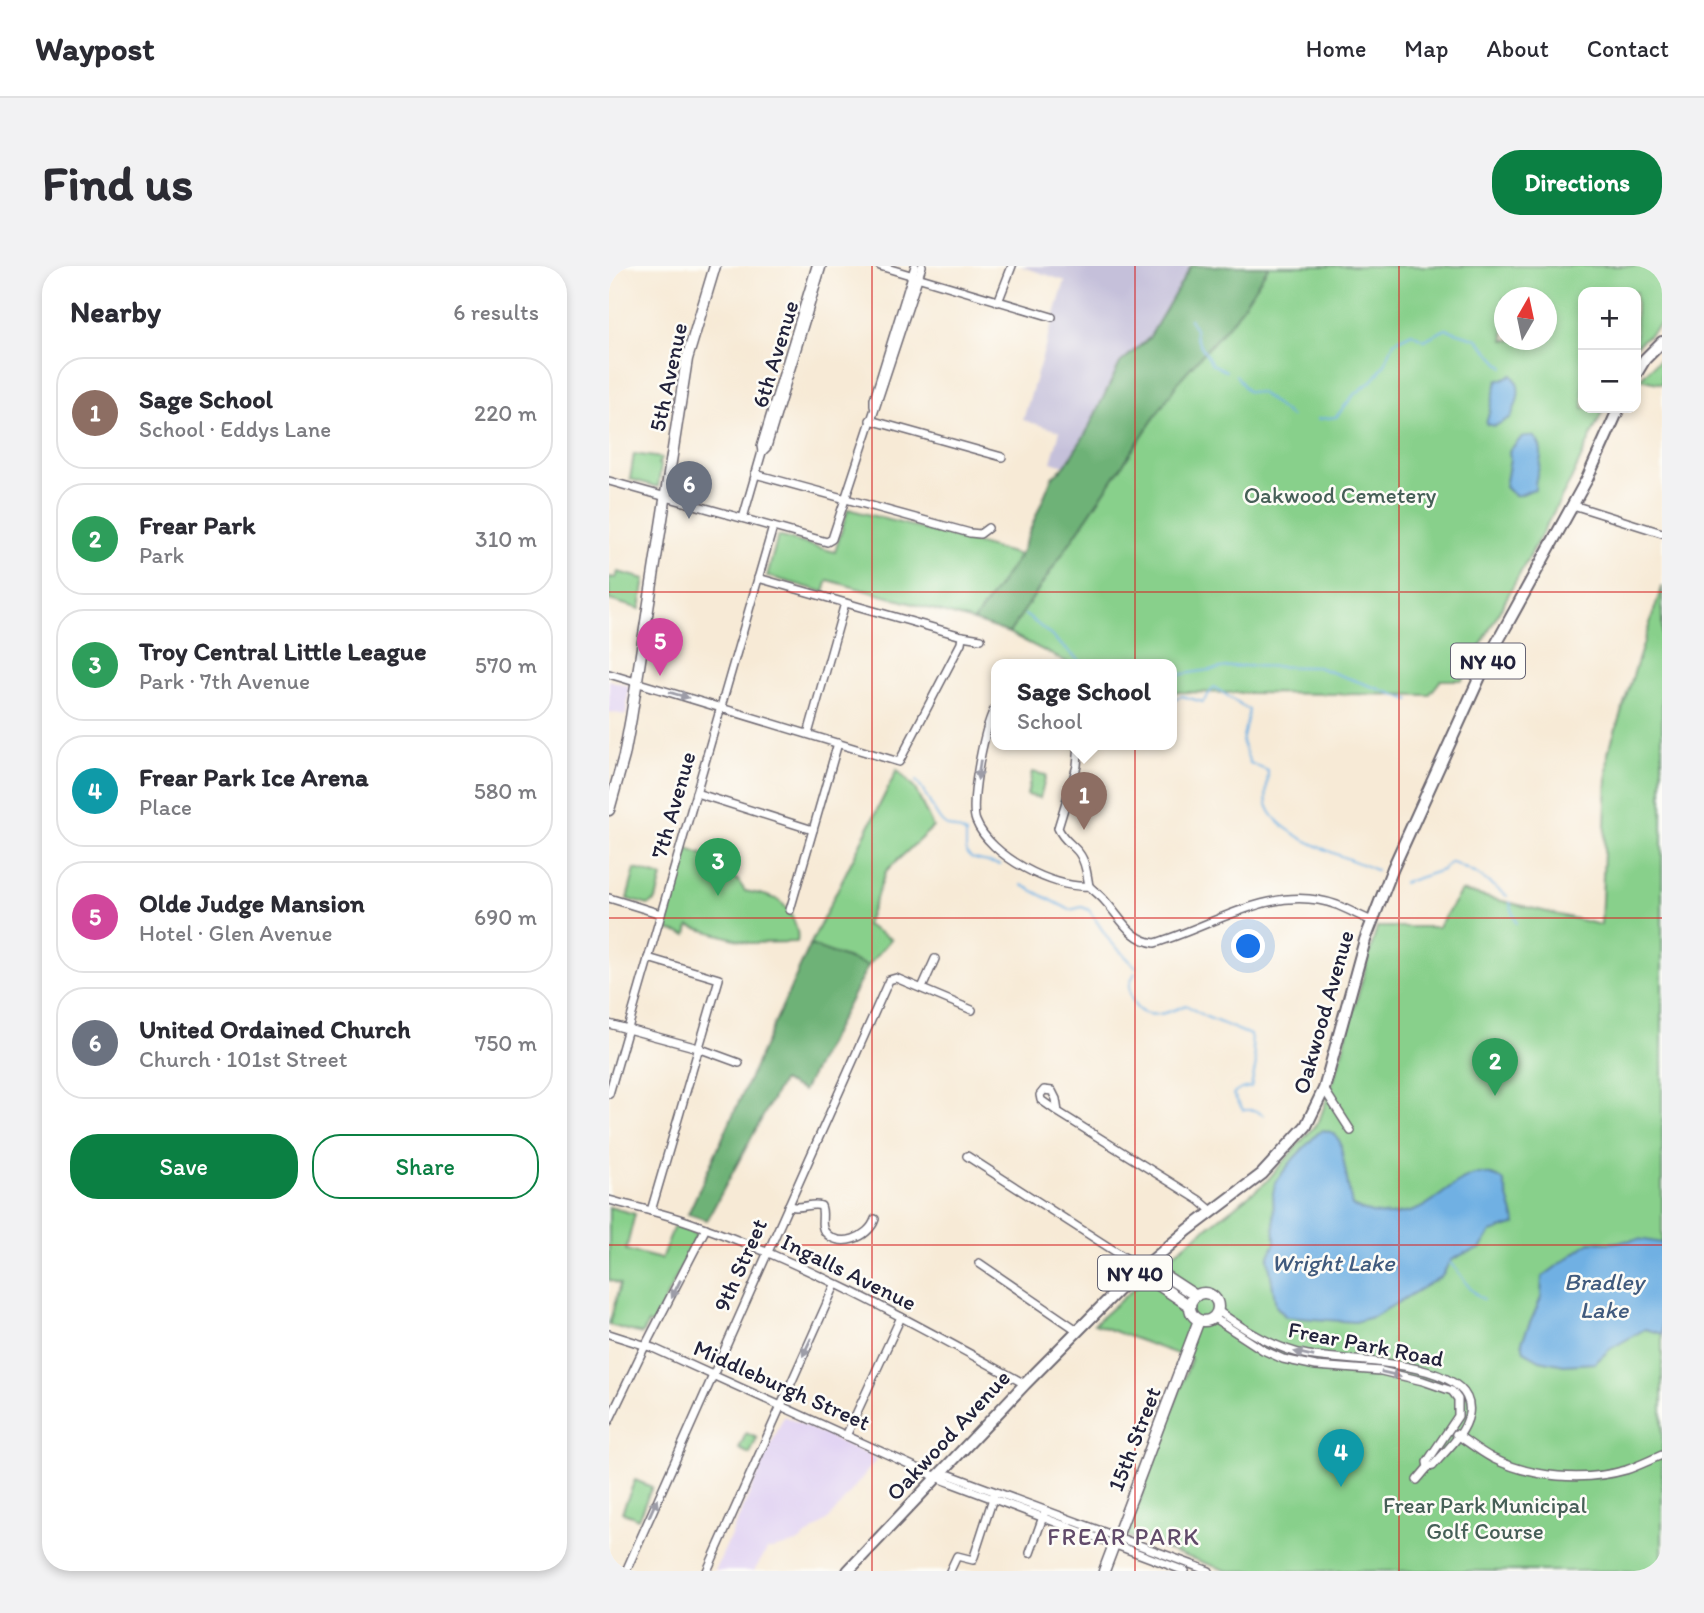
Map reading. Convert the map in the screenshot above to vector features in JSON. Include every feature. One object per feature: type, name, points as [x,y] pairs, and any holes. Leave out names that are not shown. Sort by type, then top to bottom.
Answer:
[{"type":"main road","points":[[1641,366],[1662,342]]},
{"type":"main road","name":"Oakwood Avenue","points":[[848,1571],[1077,1330],[1141,1268],[1262,1174],[1294,1141],[1315,1111],[1324,1089],[1372,921],[1393,868],[1488,659],[1573,505],[1617,413]]},
{"type":"street","name":"5th Avenue","points":[[666,497],[687,359],[715,266]]},
{"type":"street","name":"6th Avenue","points":[[743,519],[762,452],[761,446],[816,266]]},
{"type":"street","name":"6th Avenue","points":[[762,452],[767,447],[822,266]]},
{"type":"street","points":[[880,266],[1052,317]]},
{"type":"street","points":[[915,266],[915,277]]},
{"type":"street","points":[[609,481],[827,542],[832,539],[873,411],[874,399],[915,277],[922,266]]},
{"type":"street","points":[[998,302],[1012,266]]},
{"type":"street","points":[[870,420],[1002,457]]},
{"type":"street","points":[[755,474],[970,533],[980,534],[988,528]]},
{"type":"street","points":[[609,810],[624,756],[666,497]]},
{"type":"street","points":[[1573,505],[1662,533]]},
{"type":"street","name":"7th Avenue","points":[[609,1094],[773,527]]},
{"type":"street","points":[[758,578],[962,636],[981,639]]},
{"type":"street","points":[[808,734],[845,603]]},
{"type":"street","points":[[609,674],[899,762],[961,643],[962,636]]},
{"type":"street","points":[[991,718],[985,734],[974,805],[977,824],[990,842],[1029,870],[1051,880],[1078,887],[1089,886]]},
{"type":"street","points":[[790,910],[838,743]]},
{"type":"street","points":[[1078,750],[1077,766],[1058,828],[1066,842],[1080,854],[1089,886],[1103,898],[1126,927],[1145,942],[1166,940],[1261,903],[1299,898],[1336,905],[1372,921]]},
{"type":"street","points":[[696,793],[813,830]]},
{"type":"street","points":[[609,898],[661,914]]},
{"type":"street","points":[[648,958],[719,979],[651,1211]]},
{"type":"street","points":[[935,959],[922,988],[972,1010]]},
{"type":"street","name":"9th Street","points":[[626,1571],[884,990],[892,977],[922,988]]},
{"type":"street","points":[[609,1024],[698,1048],[739,1063]]},
{"type":"street","points":[[1324,1089],[1351,1131]]},
{"type":"street","points":[[1058,1112],[1199,1200],[1213,1212]]},
{"type":"street","points":[[967,1156],[1141,1268],[1145,1276],[1190,1306],[1192,1314],[1199,1320],[1206,1321],[1216,1314],[1217,1302],[1212,1295],[1204,1293],[1196,1296],[1190,1306]]},
{"type":"street","name":"Ingalls Avenue","points":[[609,1200],[706,1228],[767,1254],[901,1317],[1025,1384]]},
{"type":"street","points":[[788,1206],[798,1209],[814,1204],[821,1206],[823,1228],[830,1235],[849,1240],[862,1237],[872,1227],[875,1219]]},
{"type":"street","points":[[609,1421],[706,1228]]},
{"type":"street","points":[[979,1263],[1077,1330]]},
{"type":"street","points":[[1141,1268],[1153,1268],[1196,1296]]},
{"type":"street","points":[[707,1571],[835,1285]]},
{"type":"street","name":"Frear Park Road","points":[[1216,1314],[1263,1350],[1283,1359],[1316,1366],[1381,1371],[1447,1388],[1455,1393],[1459,1406],[1458,1416],[1427,1462],[1428,1467]]},
{"type":"street","name":"Frear Park Road","points":[[1216,1314],[1260,1338],[1296,1352],[1321,1357],[1379,1361],[1448,1379],[1462,1389],[1468,1400],[1469,1415],[1458,1436],[1433,1466],[1428,1467],[1417,1479]]},
{"type":"street","points":[[846,1436],[901,1317]]},
{"type":"street","name":"15th Street","points":[[1104,1571],[1199,1320]]},
{"type":"street","name":"Middleburgh Street","points":[[609,1334],[645,1345],[946,1481],[993,1495],[1185,1569],[1209,1571]]},
{"type":"street","points":[[1450,1430],[1504,1463],[1554,1475],[1584,1476],[1626,1470],[1662,1455]]},
{"type":"street","points":[[950,1571],[957,1556],[973,1559],[993,1495]]},
{"type":"street","points":[[1030,1553],[1044,1514]]},
{"type":"shaded area","points":[[1020,266],[1191,266],[1149,338],[1120,363],[1086,433],[1065,466],[1051,462],[1060,431],[1023,420],[1065,281]]},
{"type":"shaded area","points":[[609,680],[629,686],[626,715],[609,712]]},
{"type":"shaded area","points":[[784,1416],[877,1459],[829,1519],[797,1543],[767,1550],[754,1571],[715,1571]]},
{"type":"green space","points":[[1191,266],[1269,266],[1235,318],[1181,378],[1009,633],[974,621],[1020,555],[1052,477],[1065,466],[1086,433],[1120,363],[1149,338]]},
{"type":"green space","name":"Oakwood Cemetery","points":[[1269,266],[1662,266],[1662,323],[1641,342],[1641,287],[1578,287],[1578,413],[1602,413],[1571,480],[1462,680],[1441,680],[1429,695],[1177,692],[1177,659],[1060,659],[1009,633],[1181,378],[1235,318]]},
{"type":"green space","points":[[1662,357],[1662,384],[1641,378]]},
{"type":"green space","points":[[634,454],[662,458],[658,464],[661,465],[658,487],[630,479]]},
{"type":"green space","points":[[848,509],[1020,555],[974,621],[828,580],[824,592],[767,576],[778,536],[835,552]]},
{"type":"green space","points":[[618,572],[645,579],[640,609],[609,600],[609,577],[616,578]]},
{"type":"green space","name":"FREAR PARK","points":[[1662,586],[1662,1571],[1228,1571],[1127,1536],[1191,1359],[1094,1324],[1169,1257],[1265,1183],[1319,1121],[1337,1070],[1377,927],[1438,927],[1461,891],[1601,925],[1608,753]]},
{"type":"green space","points":[[897,770],[915,789],[933,827],[886,871],[866,925],[891,939],[868,966],[810,945]]},
{"type":"green space","points":[[1032,772],[1046,775],[1040,798],[1027,795]]},
{"type":"green space","points":[[687,849],[710,857],[708,866],[737,879],[745,891],[779,901],[793,920],[797,942],[749,943],[689,926],[687,935],[664,929]]},
{"type":"green space","points":[[635,869],[662,877],[656,900],[648,905],[627,899]]},
{"type":"green space","points":[[810,945],[868,966],[803,1091],[782,1081],[707,1220],[688,1214]]},
{"type":"green space","points":[[609,1207],[635,1214],[626,1250],[661,1259],[674,1226],[697,1234],[653,1325],[648,1323],[642,1334],[609,1325],[620,1284],[609,1280]]},
{"type":"green space","points":[[746,1433],[757,1438],[750,1454],[739,1449]]},
{"type":"green space","points":[[635,1480],[652,1487],[638,1519],[622,1512]]},
{"type":"water","points":[[1512,375],[1519,390],[1511,417],[1495,426],[1486,424],[1497,381]]},
{"type":"water","points":[[1522,437],[1534,437],[1541,449],[1535,489],[1517,495],[1505,487],[1509,451]]},
{"type":"water","name":"Wright Lake","points":[[1323,1130],[1334,1133],[1340,1142],[1352,1206],[1384,1215],[1408,1213],[1427,1205],[1467,1177],[1490,1175],[1503,1180],[1516,1224],[1491,1232],[1480,1249],[1450,1261],[1442,1276],[1375,1316],[1355,1322],[1286,1317],[1276,1306],[1268,1258],[1275,1243],[1273,1193],[1276,1181],[1295,1157]]},
{"type":"water","name":"Bradley Lake","points":[[1638,1239],[1662,1243],[1662,1334],[1645,1329],[1610,1349],[1595,1363],[1564,1365],[1540,1360],[1524,1351],[1522,1341],[1541,1298],[1542,1277],[1590,1242],[1610,1243]]},
{"type":"waterway","points":[[1190,319],[1196,338],[1212,364],[1226,371]]},
{"type":"waterway","points":[[1318,419],[1336,417],[1353,396],[1375,378],[1386,362],[1394,342],[1412,333],[1424,340],[1446,329],[1477,339],[1504,368]]},
{"type":"waterway","points":[[1236,375],[1247,391],[1261,393],[1291,417]]},
{"type":"waterway","points":[[1025,615],[1078,659]]},
{"type":"waterway","points":[[1177,675],[1234,666],[1317,667],[1410,700]]},
{"type":"waterway","points":[[1177,698],[1182,696],[1203,702],[1214,687],[1249,710],[1242,742],[1250,763],[1268,771],[1266,800],[1273,816],[1314,845],[1376,870]]},
{"type":"waterway","points":[[916,781],[941,821],[966,834],[966,853],[971,858],[1000,865]]},
{"type":"waterway","points":[[1403,883],[1442,870],[1451,862],[1478,875],[1507,896]]},
{"type":"waterway","points":[[1022,885],[1070,910],[1082,907],[1089,910],[1109,940],[1136,967]]},
{"type":"waterway","points":[[1510,902],[1516,923]]},
{"type":"waterway","points":[[1135,973],[1129,989],[1132,1000],[1142,1012],[1156,1014],[1186,1005],[1204,1016],[1250,1035],[1256,1064],[1251,1087],[1233,1094],[1243,1110],[1254,1110],[1263,1115]]},
{"type":"waterway","points":[[1449,1262],[1483,1299]]},
{"type":"place","name":"United Ordained Church","points":[[689,519]]},
{"type":"place","name":"Olde Judge Mansion","points":[[660,676]]},
{"type":"place","name":"Sage School","points":[[1084,830]]},
{"type":"place","name":"Troy Central Little League","points":[[718,896]]},
{"type":"place","name":"Frear Park","points":[[1495,1096]]},
{"type":"place","name":"Frear Park Ice Arena","points":[[1341,1487]]},
{"type":"district","name":"FREAR PARK","points":[[1124,1536]]},
{"type":"park label","name":"Frear Park Municipal Golf Course","points":[[1485,1518]]}]
